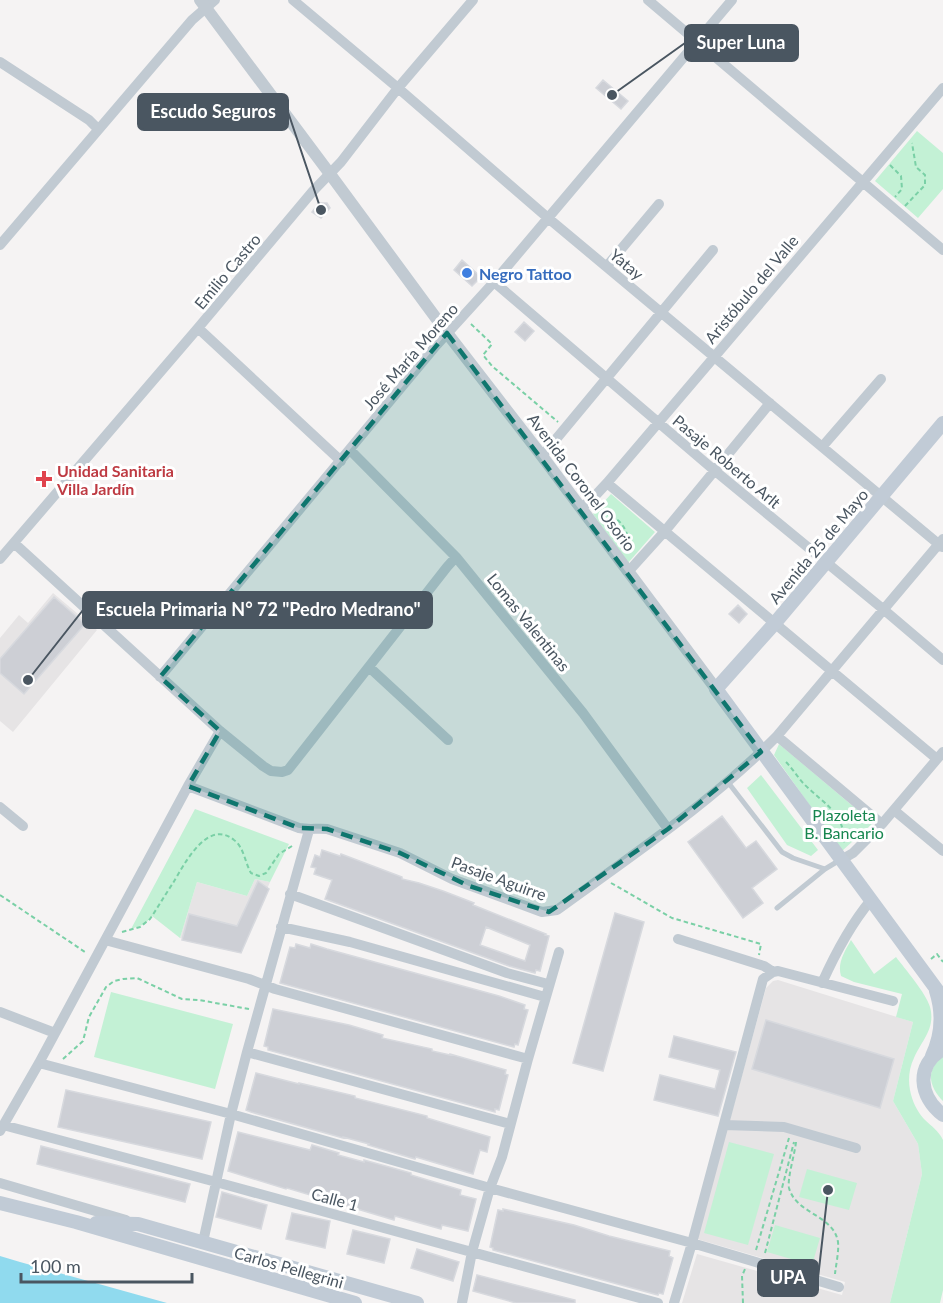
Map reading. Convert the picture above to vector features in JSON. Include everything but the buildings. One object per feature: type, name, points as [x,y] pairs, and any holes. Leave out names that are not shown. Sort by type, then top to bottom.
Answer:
[{"type":"main road","name":"Avenida 25 de Mayo","points":[[716,689],[775,623],[943,423]]},
{"type":"main road","name":"Avenida Coronel Osorio","points":[[716,689],[943,998]]},
{"type":"main road","name":"Avenida Coronel Osorio","points":[[935,986],[941,1016],[940,1031],[923,1080],[928,1100],[943,1115]]},
{"type":"main road","points":[[930,1060],[943,1049]]},
{"type":"main road","name":"Carlos Pellegrini","points":[[0,1203],[76,1222],[355,1303]]},
{"type":"main road","name":"Carlos Pellegrini","points":[[76,1222],[138,1224],[417,1303]]},
{"type":"street","name":"Yatay","points":[[293,0],[548,218],[881,497],[942,544]]},
{"type":"street","name":"Emilio Castro","points":[[1,556],[330,174],[398,88],[473,0]]},
{"type":"street","points":[[648,0],[943,250]]},
{"type":"street","name":"José María Moreno","points":[[160,677],[447,333],[494,282],[732,0]]},
{"type":"street","points":[[0,245],[207,3]]},
{"type":"street","name":"Avenida Coronel Osorio","points":[[207,3],[447,333],[581,508],[632,569],[716,689]]},
{"type":"street","points":[[0,62],[89,120],[98,129]]},
{"type":"street","name":"Aristóbulo del Valle","points":[[581,508],[607,483],[943,88]]},
{"type":"street","points":[[607,266],[659,204]]},
{"type":"street","points":[[542,456],[713,250]]},
{"type":"street","name":"Pasaje Roberto Arlt","points":[[494,282],[658,423],[943,660]]},
{"type":"street","points":[[198,328],[341,461]]},
{"type":"street","points":[[822,447],[881,379]]},
{"type":"street","points":[[632,569],[771,403]]},
{"type":"street","name":"Lomas Valentinas","points":[[350,450],[456,557],[583,712],[668,829]]},
{"type":"street","points":[[607,483],[832,670],[940,755],[895,811],[853,853],[841,860]]},
{"type":"street","points":[[14,543],[220,731],[262,766],[277,773],[288,770],[456,557]]},
{"type":"street","name":"Pasaje Aguirre","points":[[188,786],[299,828],[327,829],[400,853],[452,879],[542,912],[557,910],[668,829],[763,754],[832,670],[942,544]]},
{"type":"street","points":[[369,667],[448,740]]},
{"type":"street","points":[[2,1128],[220,731]]},
{"type":"street","points":[[777,736],[882,824]]},
{"type":"street","points":[[0,807],[23,826]]},
{"type":"street","points":[[895,811],[943,851]]},
{"type":"street","points":[[203,1242],[231,1114],[309,830]]},
{"type":"street","points":[[290,894],[507,973],[548,984]]},
{"type":"street","points":[[822,982],[830,964],[871,900]]},
{"type":"street","points":[[281,927],[350,942],[545,997]]},
{"type":"street","points":[[106,938],[249,979],[275,989],[528,1059]]},
{"type":"street","points":[[678,939],[764,966],[773,972]]},
{"type":"street","points":[[462,1303],[472,1252],[490,1188],[502,1157],[548,984],[559,952]]},
{"type":"street","points":[[674,1303],[763,979],[778,971],[893,1001]]},
{"type":"street","points":[[0,1012],[55,1033]]},
{"type":"street","points":[[247,1052],[510,1124]]},
{"type":"street","points":[[39,1063],[231,1114],[692,1243],[839,1287]]},
{"type":"street","points":[[724,1125],[784,1127],[856,1148]]},
{"type":"street","name":"Calle 1","points":[[2,1128],[216,1182],[658,1303]]},
{"type":"street","name":"Carlos Pellegrini","points":[[0,1183],[138,1224]]},
{"type":"lane","points":[[727,781],[782,852],[825,869]]},
{"type":"lane","points":[[777,908],[825,869],[841,860]]},
{"type":"path","points":[[899,213],[925,185],[925,175],[916,167],[909,128]]},
{"type":"path","points":[[883,158],[901,176],[902,189],[889,204]]},
{"type":"path","points":[[463,317],[492,344],[483,355],[492,366],[565,427]]},
{"type":"path","points":[[552,443],[585,485],[596,495],[606,514],[615,518],[623,526],[632,569]]},
{"type":"path","points":[[763,754],[778,757],[787,762],[804,784],[836,813],[845,839],[841,860]]},
{"type":"path","points":[[106,938],[140,927],[150,919],[193,851],[206,839],[221,834],[234,839],[252,873],[259,876],[266,873],[275,858],[285,849],[304,846]]},
{"type":"path","points":[[601,878],[672,918],[761,944],[757,964]]},
{"type":"path","points":[[0,895],[95,958]]},
{"type":"path","points":[[921,967],[937,954],[943,962]]},
{"type":"path","points":[[52,1067],[83,1041],[89,1017],[106,987],[114,981],[137,978],[183,999],[258,1011]]},
{"type":"path","points":[[743,1303],[742,1276],[752,1252],[755,1253],[788,1136],[795,1138]]},
{"type":"path","points":[[764,1256],[795,1138]]},
{"type":"path","points":[[795,1138],[797,1139],[789,1189],[796,1200],[825,1222],[836,1236],[838,1244],[834,1275]]},
{"type":"highlighted area","points":[[447,333],[761,752],[668,829],[549,912],[469,886],[400,853],[327,829],[299,828],[188,786],[220,731],[160,677]]},
{"type":"shaded area","points":[[53,593],[97,630],[13,732],[0,721],[0,638],[19,615],[28,623]]},
{"type":"shaded area","points":[[255,879],[270,882],[240,953],[180,938],[197,882],[247,896]]},
{"type":"shaded area","points":[[778,980],[913,1022],[893,1101],[918,1144],[922,1174],[890,1303],[682,1303],[697,1254],[842,1295],[845,1282],[697,1239],[766,988],[773,981]]},
{"type":"green space","points":[[917,131],[943,153],[943,189],[918,218],[875,181]]},
{"type":"green space","points":[[611,494],[655,532],[628,563],[593,514]]},
{"type":"green space","name":"Plazoleta B. Bancario","points":[[779,744],[873,823],[842,851],[774,755]]},
{"type":"green space","points":[[761,775],[818,850],[811,856],[787,845],[747,788]]},
{"type":"green space","points":[[195,809],[289,844],[270,882],[255,879],[247,896],[197,882],[180,938],[152,916],[145,924],[131,929]]},
{"type":"green space","points":[[851,940],[874,974],[896,957],[920,988],[930,1007],[931,1022],[912,1062],[909,1082],[917,1109],[943,1140],[943,1290],[940,1303],[890,1303],[922,1174],[918,1144],[893,1101],[913,1022],[896,1017],[902,994],[854,982],[841,976],[841,962]]},
{"type":"green space","points":[[111,992],[233,1024],[215,1089],[94,1057]]},
{"type":"green space","points":[[943,1055],[943,1101],[931,1082],[931,1073]]},
{"type":"green space","points":[[729,1142],[774,1154],[748,1245],[704,1233]]},
{"type":"green space","points":[[807,1169],[857,1183],[849,1210],[799,1197]]},
{"type":"green space","points":[[775,1225],[820,1238],[812,1265],[767,1252]]},
{"type":"water","points":[[0,1256],[20,1262],[167,1303],[0,1303]]},
{"type":"place","name":"Super Luna","points":[[612,95]]},
{"type":"place","name":"Escudo Seguros","points":[[321,210]]},
{"type":"place","name":"Negro Tattoo","points":[[467,273]]},
{"type":"place","name":"Unidad Sanitaria Villa Jardín","points":[[44,479]]},
{"type":"place","name":"Escuela Primaria N° 72 \"Pedro Medrano\"","points":[[28,680]]},
{"type":"place","name":"UPA","points":[[828,1190]]}]
